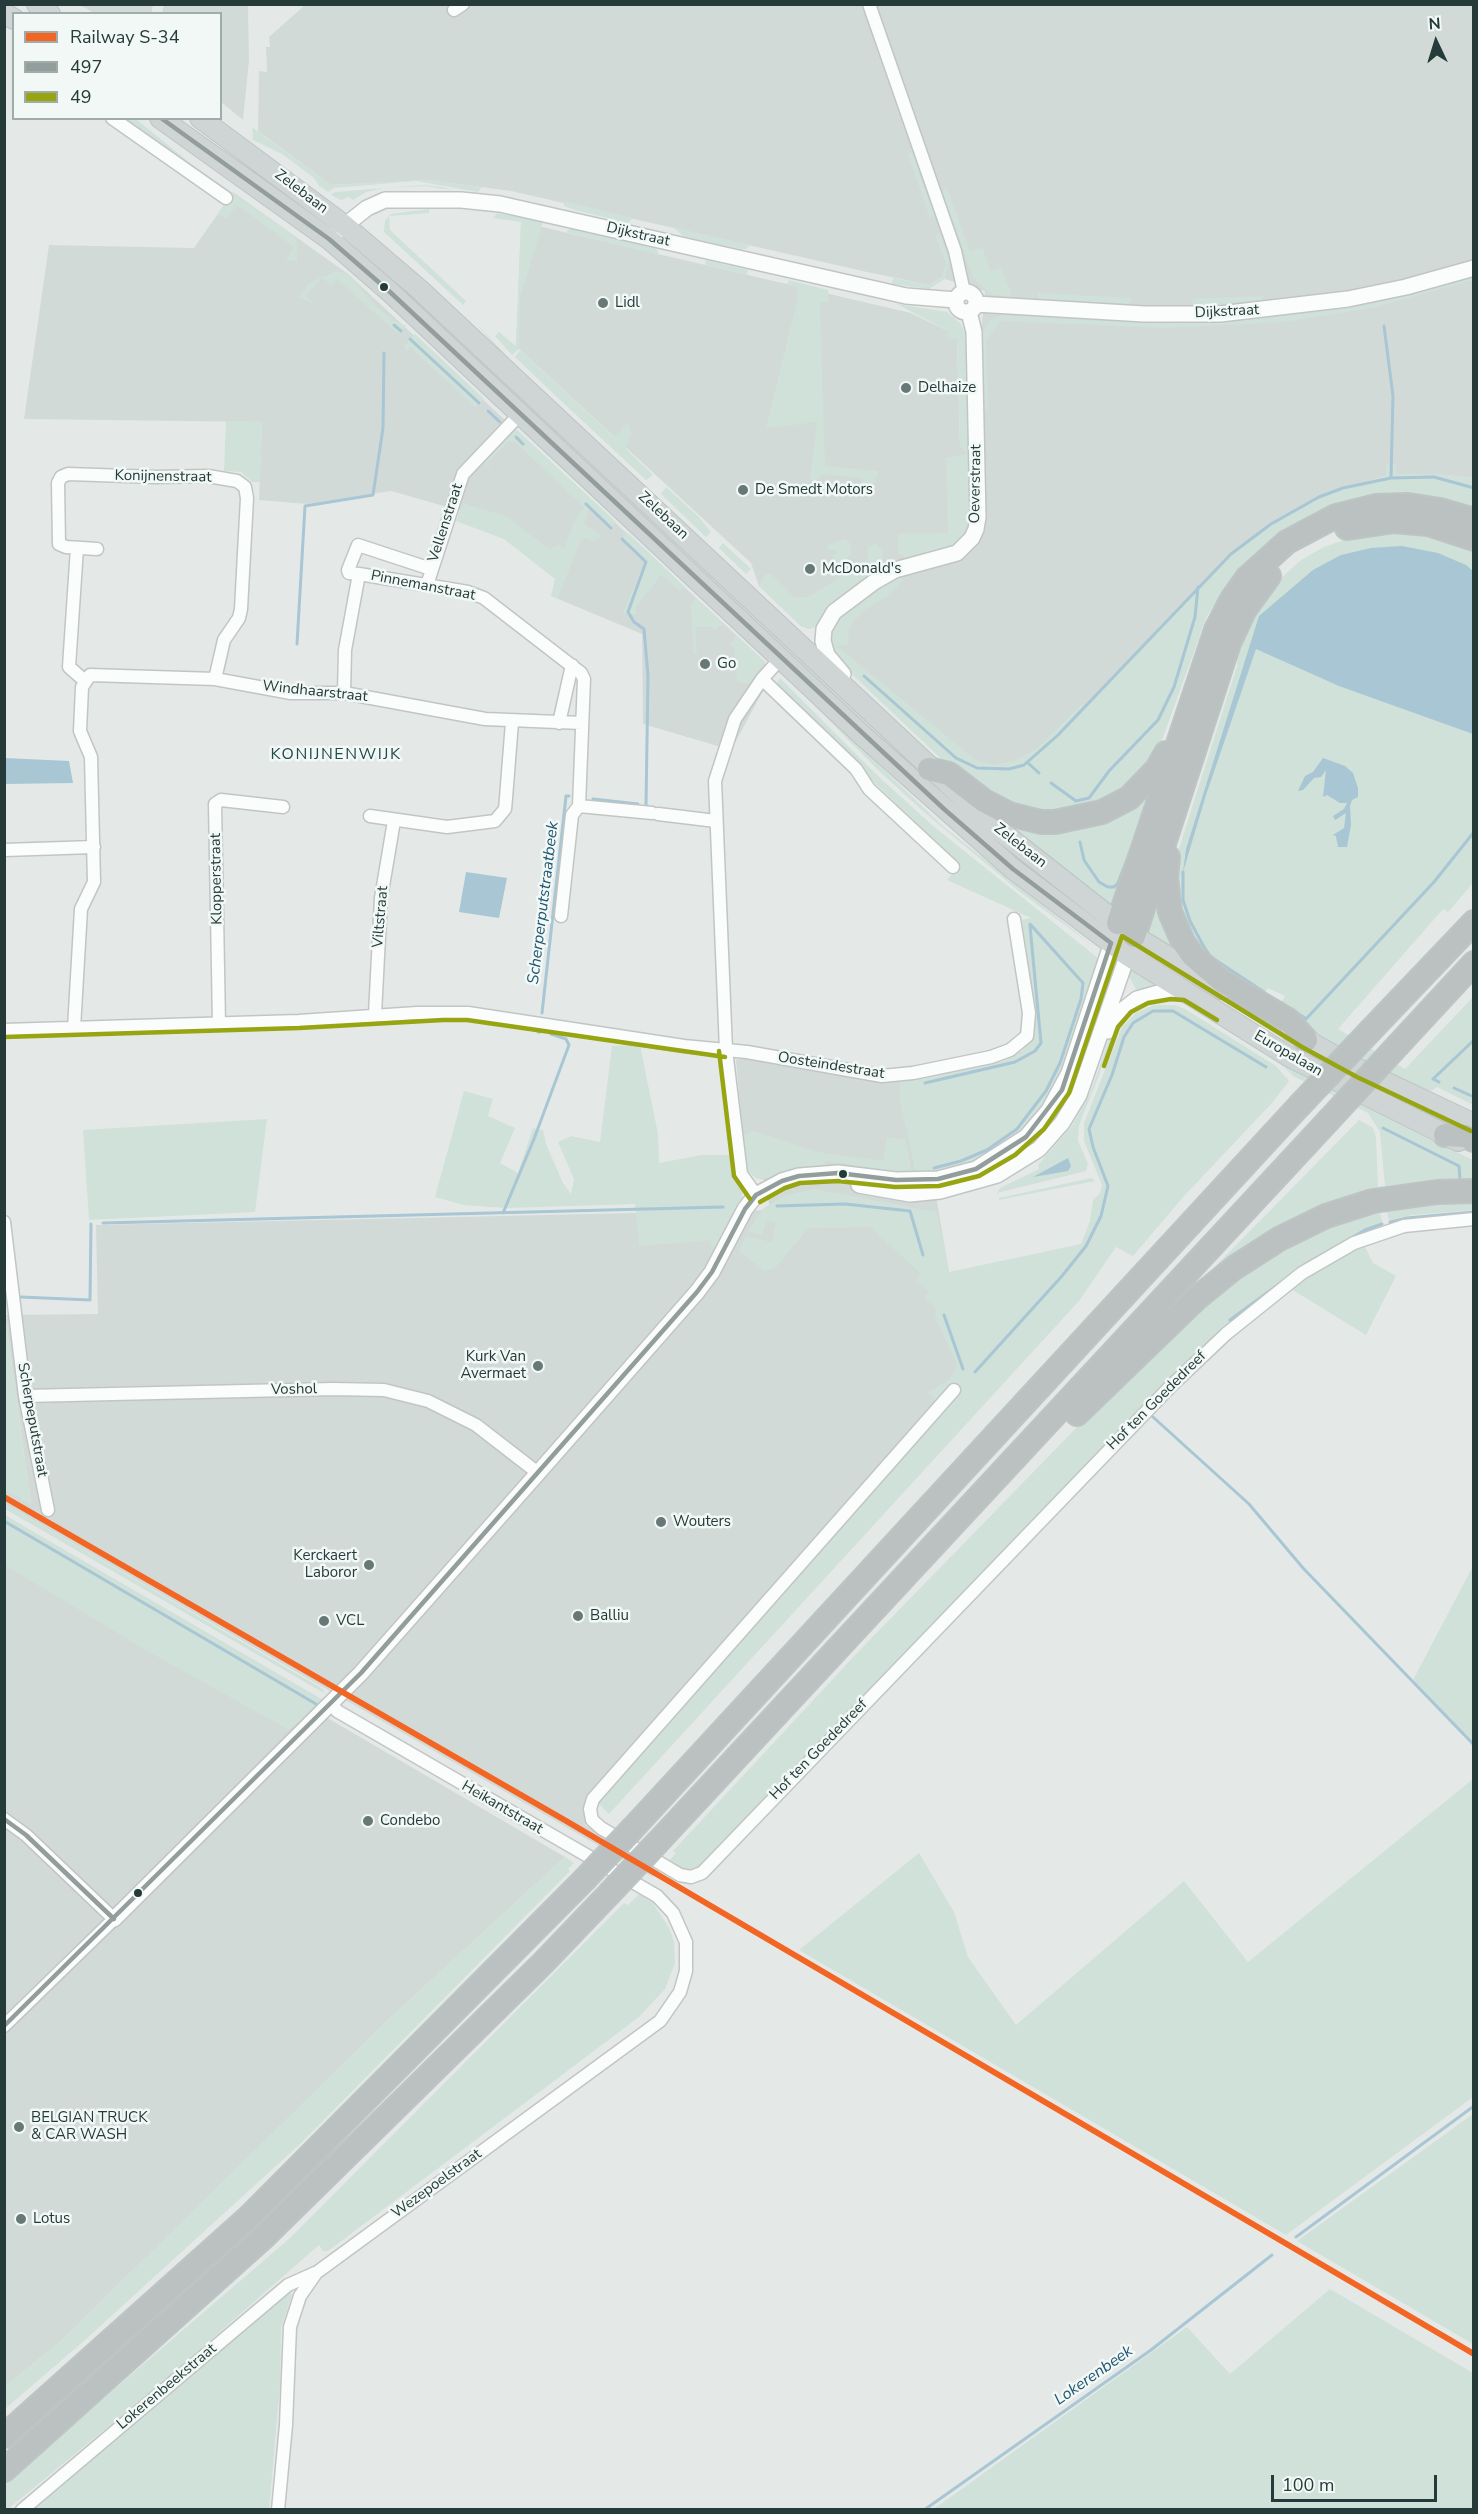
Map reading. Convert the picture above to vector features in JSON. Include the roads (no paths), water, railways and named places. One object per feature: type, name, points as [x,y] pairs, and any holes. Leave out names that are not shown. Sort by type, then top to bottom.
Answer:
[{"type":"highway","points":[[1123,939],[1204,659],[1218,624],[1247,578],[1287,542],[1336,516],[1376,506],[1408,505],[1440,510],[1473,520]]},
{"type":"highway","points":[[1123,939],[1229,643],[1245,609],[1269,576],[1302,549],[1345,529],[1394,521],[1428,524],[1473,538]]},
{"type":"highway","points":[[939,771],[996,808],[1024,819],[1041,822],[1085,818],[1129,798],[1168,751],[1206,638],[1222,606],[1232,599]]},
{"type":"highway","points":[[1229,643],[1228,668],[1169,848],[1166,863],[1170,912],[1183,942],[1203,966],[1222,981],[1288,1020],[1306,1040]]},
{"type":"highway","points":[[4,2436],[250,2216],[584,1880],[1299,1106],[1468,927],[1473,912]]},
{"type":"highway","points":[[4,2470],[265,2236],[543,1963],[993,1483],[1473,963]]},
{"type":"highway","points":[[1445,1135],[1465,1136],[1473,1140]]},
{"type":"highway","points":[[993,1483],[1032,1458],[1197,1298],[1234,1268],[1279,1239],[1326,1216],[1373,1201],[1408,1194],[1473,1191]]},
{"type":"main road","name":"Zelebaan","points":[[163,120],[329,239],[390,292],[862,735],[982,843],[1123,939]]},
{"type":"main road","name":"Zelebaan","points":[[203,120],[344,225],[491,356],[939,771],[989,822],[1123,939]]},
{"type":"main road","name":"Europalaan","points":[[1123,939],[1187,993],[1288,1056],[1473,1148]]},
{"type":"main road","name":"Europalaan","points":[[1123,939],[1360,1070],[1473,1124]]},
{"type":"street","points":[[870,4],[955,251],[960,310],[972,308]]},
{"type":"street","points":[[115,120],[226,198]]},
{"type":"street","name":"Dijkstraat","points":[[329,239],[374,203],[385,200],[461,200],[500,204],[906,296],[960,296]]},
{"type":"street","name":"Dijkstraat","points":[[972,308],[1144,314],[1220,314],[1348,299],[1406,287],[1473,268]]},
{"type":"street","name":"Oeverstraat","points":[[939,771],[839,671],[827,655],[823,641],[828,619],[834,612],[881,578],[895,570],[957,553],[972,538],[978,517],[972,308]]},
{"type":"street","name":"Vellenstraat","points":[[427,585],[463,474],[521,413]]},
{"type":"street","name":"Konijnenstraat","points":[[77,548],[59,544],[57,538],[58,483],[61,477],[68,474],[208,476],[237,481],[245,487],[247,498],[241,609],[239,618],[224,640],[215,678]]},
{"type":"street","name":"Pinnemanstraat","points":[[431,568],[358,545],[348,570],[349,573],[468,592],[484,598],[572,665],[584,679],[579,806],[572,815],[561,916]]},
{"type":"street","points":[[74,1028],[81,909],[94,882],[94,847],[91,757],[80,731],[85,681],[69,667],[77,548],[97,549]]},
{"type":"street","name":"Pinnemanstraat","points":[[344,693],[345,650],[359,574]]},
{"type":"street","points":[[756,1195],[741,1174],[726,1050],[715,781],[722,752],[735,719],[762,679],[782,658]]},
{"type":"street","points":[[559,723],[572,665]]},
{"type":"street","name":"Windhaarstraat","points":[[85,681],[90,675],[99,674],[215,678],[291,693],[344,693],[512,722],[582,723]]},
{"type":"street","points":[[762,679],[856,769],[869,789],[953,867]]},
{"type":"street","points":[[370,816],[447,827],[495,820],[500,816],[507,798],[512,722]]},
{"type":"street","name":"Klopperstraat","points":[[219,1024],[215,804],[221,800],[283,807]]},
{"type":"street","points":[[579,806],[716,820]]},
{"type":"street","name":"Viltstraat","points":[[375,1014],[381,898],[394,821]]},
{"type":"street","points":[[4,850],[94,847]]},
{"type":"street","name":"Oosteindestraat","points":[[4,1030],[219,1024],[375,1014],[468,1013],[726,1050],[882,1076],[942,1068],[1010,1050],[1027,1036],[1029,1013],[1014,919]]},
{"type":"street","points":[[1062,1123],[1079,1095],[1092,1062],[1123,939]]},
{"type":"street","points":[[4,2026],[362,1673],[697,1292],[712,1272],[745,1209],[756,1195],[791,1178],[815,1174],[838,1173],[904,1181],[938,1179],[976,1169],[1026,1137],[1062,1090],[1123,939]]},
{"type":"street","points":[[815,1174],[896,1192],[940,1191],[977,1182],[1019,1163],[1045,1143],[1079,1106],[1086,1094],[1107,1032],[1119,1013],[1132,1002],[1146,996],[1171,991],[1187,993]]},
{"type":"street","name":"Hof ten Goededreef","points":[[954,1390],[592,1799],[590,1809],[592,1820],[601,1828],[680,1875],[691,1877],[702,1873],[1153,1405],[1242,1320],[1309,1268],[1354,1243],[1404,1226],[1473,1219]]},
{"type":"street","name":"Scherpeputstraat","points":[[4,1222],[26,1396],[48,1510]]},
{"type":"street","name":"Voshol","points":[[26,1396],[329,1389],[384,1390],[428,1401],[476,1425],[538,1473]]},
{"type":"street","name":"Heikantstraat","points":[[331,1702],[337,1711],[551,1837],[645,1888],[669,1909]]},
{"type":"street","points":[[4,1819],[26,1835],[114,1919]]},
{"type":"street","name":"Wezepoelstraat","points":[[278,2510],[290,2327],[300,2296],[316,2273],[660,2021],[680,1992],[686,1971],[686,1942],[669,1909]]},
{"type":"street","name":"Lokerenbeekstraat","points":[[22,2510],[288,2285],[316,2273]]},
{"type":"water","points":[[1402,546],[1438,553],[1466,565],[1473,571],[1473,734],[1339,686],[1256,649],[1206,795],[1183,872],[1186,849],[1259,616],[1313,570],[1341,555],[1371,548]]},
{"type":"water","points":[[5,758],[69,761],[73,783],[5,784]]},
{"type":"water","points":[[1323,758],[1345,766],[1353,773],[1358,788],[1358,797],[1352,800],[1350,806],[1351,825],[1347,847],[1338,847],[1336,836],[1333,835],[1344,828],[1346,813],[1335,820],[1333,816],[1344,809],[1347,803],[1340,803],[1327,795],[1323,797],[1326,770],[1321,777],[1314,778],[1303,790],[1298,791],[1305,776],[1313,772]]},
{"type":"water","points":[[466,872],[507,878],[499,918],[459,912]]},
{"type":"water","points":[[1068,1158],[1071,1166],[1068,1171],[1033,1177]]},
{"type":"waterway","name":"Scherperputstraatbeek","points":[[394,325],[401,331]]},
{"type":"waterway","points":[[1384,326],[1393,396],[1391,478]]},
{"type":"waterway","name":"Scherperputstraatbeek","points":[[410,339],[479,403]]},
{"type":"waterway","points":[[297,644],[305,506],[373,495],[383,428],[384,353]]},
{"type":"waterway","name":"Scherperputstraatbeek","points":[[488,411],[500,422]]},
{"type":"waterway","name":"Scherperputstraatbeek","points":[[516,437],[523,444]]},
{"type":"waterway","points":[[864,676],[956,758],[977,768],[1009,769],[1024,765],[1058,735],[1231,554],[1271,524],[1319,497],[1343,488],[1391,478],[1434,477],[1474,488]]},
{"type":"waterway","name":"Scherperputstraatbeek","points":[[586,504],[611,528]]},
{"type":"waterway","name":"Scherperputstraatbeek","points":[[622,539],[646,562],[628,612],[634,622],[644,629],[648,676],[646,805]]},
{"type":"waterway","points":[[1051,783],[1076,801],[1089,798],[1109,771],[1158,720],[1174,687],[1195,617],[1198,587]]},
{"type":"waterway","points":[[1027,762],[1039,773]]},
{"type":"waterway","name":"Scherperputstraatbeek","points":[[542,1013],[566,796],[569,796]]},
{"type":"waterway","points":[[593,799],[638,804]]},
{"type":"waterway","points":[[1296,1012],[1306,1019],[1434,882],[1474,832]]},
{"type":"waterway","points":[[1080,842],[1084,860],[1099,882],[1108,887],[1114,887],[1118,883],[1132,847]]},
{"type":"waterway","points":[[1183,872],[1183,900],[1190,921],[1204,947],[1211,957],[1264,992]]},
{"type":"waterway","points":[[934,1168],[961,1161],[987,1150],[1017,1129],[1046,1091],[1060,1063],[1081,999],[1083,983],[1030,924]]},
{"type":"waterway","points":[[925,1083],[1015,1062],[1035,1051],[1041,1043],[1030,926]]},
{"type":"waterway","points":[[975,1372],[1062,1276],[1086,1246],[1101,1216],[1108,1186],[1093,1147],[1089,1129],[1112,1075],[1124,1037],[1133,1023],[1153,1011],[1173,1011],[1266,1067]]},
{"type":"waterway","name":"Scherperputstraatbeek","points":[[503,1213],[569,1045],[566,1039],[551,1034]]},
{"type":"waterway","points":[[1439,1082],[1433,1079],[1474,1040]]},
{"type":"waterway","points":[[1454,1088],[1474,1097]]},
{"type":"waterway","points":[[1383,1128],[1459,1166],[1460,1180]]},
{"type":"waterway","points":[[777,1206],[845,1204],[910,1211],[923,1255]]},
{"type":"waterway","points":[[103,1223],[723,1207]]},
{"type":"waterway","points":[[1390,1222],[1407,1218],[1474,1212]]},
{"type":"waterway","points":[[21,1297],[90,1300],[91,1224]]},
{"type":"waterway","points":[[1304,1265],[1365,1230],[1382,1224]]},
{"type":"waterway","points":[[1230,1320],[1279,1284]]},
{"type":"waterway","points":[[944,1315],[963,1369]]},
{"type":"waterway","points":[[1153,1417],[1249,1504],[1303,1568],[1474,1745]]},
{"type":"waterway","points":[[4,1521],[316,1704]]},
{"type":"waterway","name":"Lokerenbeek","points":[[1296,2237],[1474,2106]]},
{"type":"waterway","name":"Lokerenbeek","points":[[924,2510],[1151,2350],[1272,2255]]},
{"type":"rail line","name":"S-34","points":[[4,1497],[568,1822],[1474,2354]]},
{"type":"place","name":"Lidl","points":[[603,303]]},
{"type":"place","name":"Delhaize","points":[[906,388]]},
{"type":"place","name":"De Smedt Motors","points":[[743,490]]},
{"type":"place","name":"McDonald's","points":[[810,569]]},
{"type":"place","name":"Go","points":[[705,664]]},
{"type":"place","name":"Kurk Van Avermaet","points":[[538,1366]]},
{"type":"place","name":"Wouters","points":[[661,1522]]},
{"type":"place","name":"Kerckaert Laboror","points":[[369,1565]]},
{"type":"place","name":"Balliu","points":[[578,1616]]},
{"type":"place","name":"VCL","points":[[324,1621]]},
{"type":"place","name":"Condebo","points":[[368,1821]]},
{"type":"place","name":"BELGIAN TRUCK & CAR WASH","points":[[19,2127]]},
{"type":"place","name":"Lotus","points":[[21,2219]]},
{"type":"district","name":"KONIJNENWIJK","points":[[336,755]]}]
